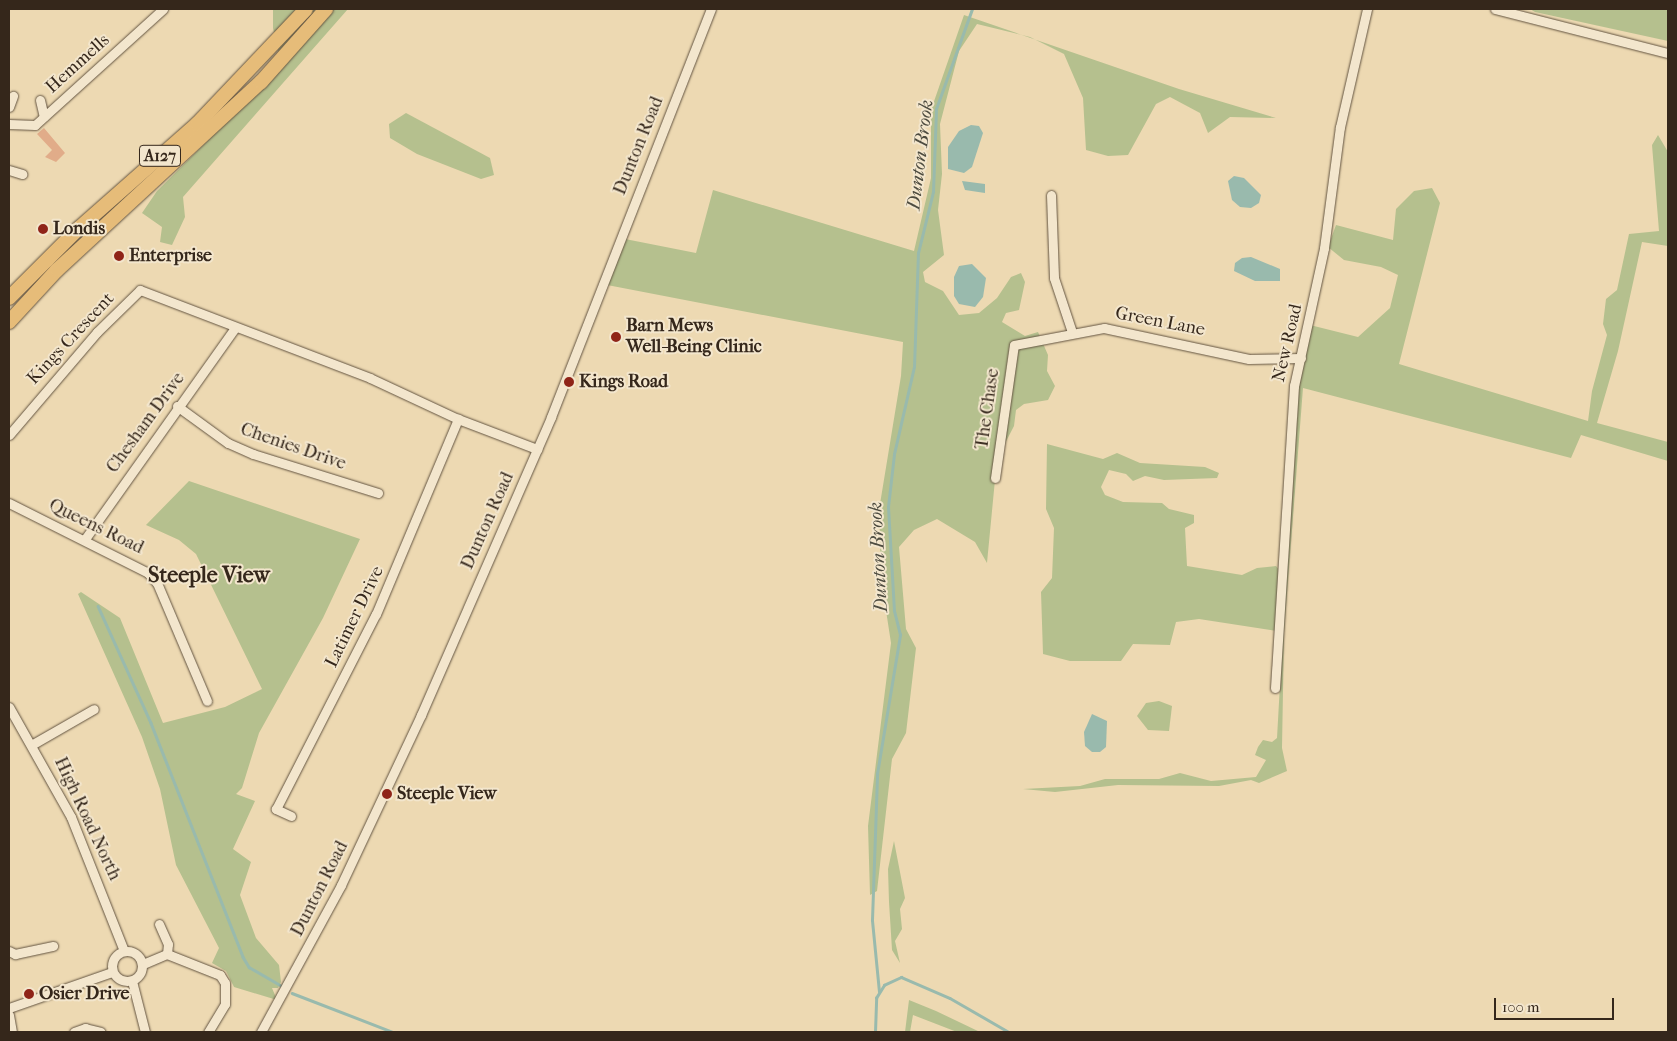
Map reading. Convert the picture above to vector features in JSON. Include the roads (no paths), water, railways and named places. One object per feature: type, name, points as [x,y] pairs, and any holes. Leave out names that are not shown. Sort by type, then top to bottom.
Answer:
[{"type":"highway","name":"A127","points":[[9,298],[79,228],[197,124],[306,9]]},
{"type":"highway","name":"A127","points":[[9,322],[58,270],[261,82],[326,9]]},
{"type":"street","name":"Hemmells","points":[[9,124],[28,127],[44,117],[163,9]]},
{"type":"street","name":"Dunton Road","points":[[261,1032],[389,786],[537,449],[711,9]]},
{"type":"street","name":"New Road","points":[[1274,688],[1294,386],[1324,248],[1340,127],[1367,9]]},
{"type":"street","points":[[1495,9],[1668,53]]},
{"type":"street","points":[[9,106],[13,96]]},
{"type":"street","points":[[40,100],[44,117]]},
{"type":"street","points":[[9,170],[22,174]]},
{"type":"street","points":[[1051,195],[1054,278],[1072,332]]},
{"type":"street","name":"Kings Crescent","points":[[9,435],[91,339],[140,290],[235,328]]},
{"type":"street","points":[[235,328],[370,378],[458,419],[537,449]]},
{"type":"street","name":"Chesham Drive","points":[[85,539],[177,406],[235,328]]},
{"type":"street","name":"Green Lane","points":[[1014,345],[1072,332],[1104,328],[1249,360],[1301,358]]},
{"type":"street","name":"The Chase","points":[[995,478],[1014,345]]},
{"type":"street","name":"Chenies Drive","points":[[177,406],[245,450],[378,493]]},
{"type":"street","name":"Latimer Drive","points":[[291,816],[276,809],[376,614],[458,419]]},
{"type":"street","name":"Queens Road","points":[[9,503],[136,564],[157,583],[207,701]]},
{"type":"street","name":"High Road North","points":[[9,707],[33,744],[71,817],[124,951]]},
{"type":"street","points":[[33,744],[94,709]]},
{"type":"street","points":[[158,924],[166,954]]},
{"type":"street","points":[[9,950],[15,954],[53,946]]},
{"type":"street","points":[[124,951],[134,952],[143,964],[141,974],[132,981],[116,978],[112,972],[115,956],[124,951]]},
{"type":"street","points":[[143,964],[166,954],[214,971],[225,983],[226,1004],[208,1032]]},
{"type":"street","points":[[9,1008],[112,972]]},
{"type":"street","points":[[132,981],[145,1032]]},
{"type":"street","points":[[9,1015],[12,1032]]},
{"type":"street","points":[[74,1032],[86,1028],[101,1032]]},
{"type":"waterway","name":"Dunton Brook","points":[[879,992],[872,920],[877,774],[900,635],[894,611],[888,507],[894,454],[914,367],[918,253],[933,192],[936,109],[972,9]]},
{"type":"waterway","points":[[98,606],[151,723],[243,957],[249,967],[280,985]]},
{"type":"waterway","points":[[875,1032],[876,998],[884,985],[901,977],[950,998],[1009,1032]]},
{"type":"waterway","points":[[292,993],[393,1032]]},
{"type":"place","name":"Londis","points":[[43,229]]},
{"type":"place","name":"Enterprise","points":[[119,256]]},
{"type":"place","name":"Barn Mews Well-Being Clinic","points":[[616,337]]},
{"type":"place","name":"Kings Road","points":[[569,382]]},
{"type":"place","name":"Steeple View","points":[[387,794]]},
{"type":"place","name":"Osier Drive","points":[[29,994]]},
{"type":"district","name":"Steeple View","points":[[209,576]]}]
